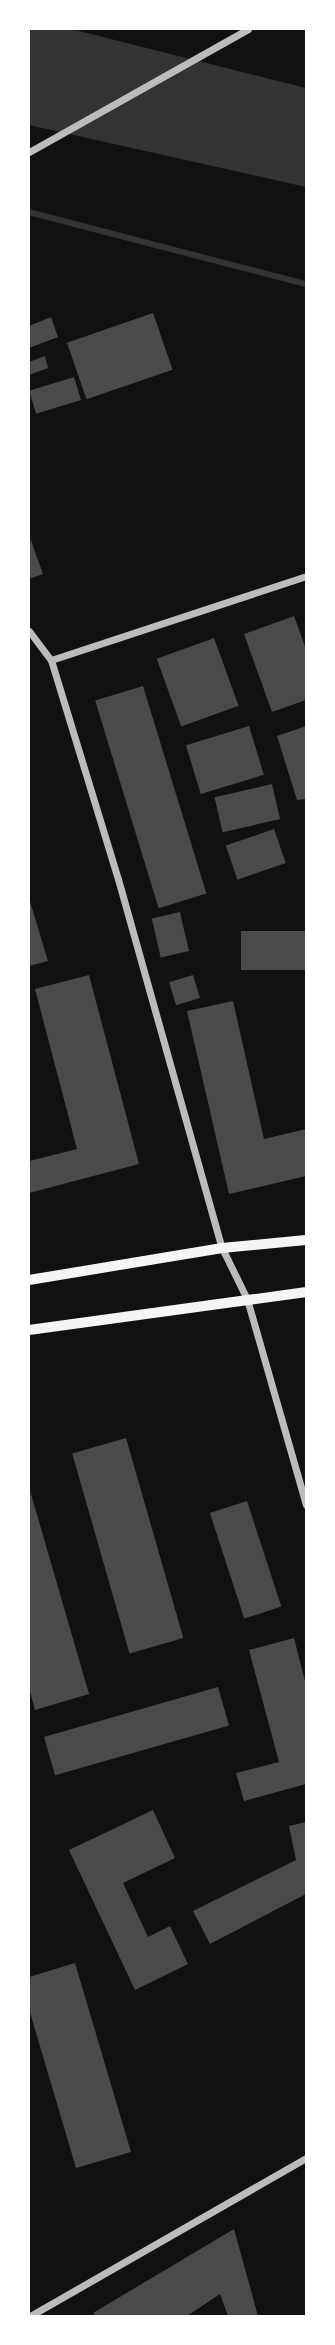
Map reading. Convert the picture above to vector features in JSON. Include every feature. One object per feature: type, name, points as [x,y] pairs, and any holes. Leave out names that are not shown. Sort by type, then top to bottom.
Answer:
[{"type":"main road","points":[[29,1280],[222,1248],[306,1240]]},
{"type":"main road","points":[[29,1330],[306,1292]]},
{"type":"street","points":[[29,152],[216,49],[248,29]]},
{"type":"street","points":[[51,660],[306,576]]},
{"type":"street","points":[[29,632],[51,660],[118,879],[222,1248],[247,1299],[306,1505]]},
{"type":"street","points":[[30,2316],[306,2158]]},
{"type":"shaded area","points":[[29,29],[71,29],[306,88],[306,187],[29,125]]},
{"type":"building","points":[[153,313],[173,370],[86,399],[67,343]]},
{"type":"building","points":[[51,317],[58,337],[29,348],[29,326]]},
{"type":"building","points":[[45,356],[48,368],[29,375],[29,362]]},
{"type":"building","points":[[74,377],[81,400],[36,414],[29,391]]},
{"type":"building","points":[[29,535],[43,574],[29,579]]},
{"type":"building","points":[[294,616],[306,649],[306,700],[272,712],[244,634]]},
{"type":"building","points":[[214,638],[239,706],[181,727],[157,659]]},
{"type":"building","points":[[143,686],[206,894],[159,908],[95,701]]},
{"type":"building","points":[[249,726],[264,775],[201,794],[186,745]]},
{"type":"building","points":[[306,726],[306,799],[297,800],[277,736]]},
{"type":"building","points":[[272,784],[280,819],[223,832],[215,797]]},
{"type":"building","points":[[274,829],[286,863],[237,880],[226,846]]},
{"type":"building","points":[[29,898],[48,961],[29,966]]},
{"type":"building","points":[[180,912],[189,951],[161,957],[152,919]]},
{"type":"building","points":[[241,931],[306,931],[306,970],[241,970]]},
{"type":"building","points":[[89,975],[139,1164],[29,1193],[29,1161],[77,1149],[35,989]]},
{"type":"building","points":[[193,975],[200,998],[176,1005],[169,982]]},
{"type":"building","points":[[233,1001],[264,1139],[306,1129],[306,1176],[229,1194],[187,1011]]},
{"type":"building","points":[[126,1438],[183,1638],[130,1653],[72,1453]]},
{"type":"building","points":[[29,1487],[89,1694],[35,1710],[29,1688]]},
{"type":"building","points":[[247,1501],[281,1607],[244,1619],[210,1513]]},
{"type":"building","points":[[294,1638],[306,1685],[306,1784],[244,1801],[236,1773],[279,1762],[249,1650]]},
{"type":"building","points":[[218,1687],[229,1725],[55,1775],[44,1737]]},
{"type":"building","points":[[153,1810],[175,1858],[123,1883],[148,1937],[170,1926],[188,1964],[135,1990],[69,1850]]},
{"type":"building","points":[[306,1822],[306,1894],[210,1944],[193,1911],[296,1860],[289,1826]]},
{"type":"building","points":[[75,1963],[131,2152],[76,2168],[29,2009],[29,1977]]},
{"type":"building","points":[[234,2229],[258,2316],[228,2316],[220,2294],[187,2316],[95,2316],[93,2313]]},
{"type":"waterway","points":[[29,212],[306,284]]}]
